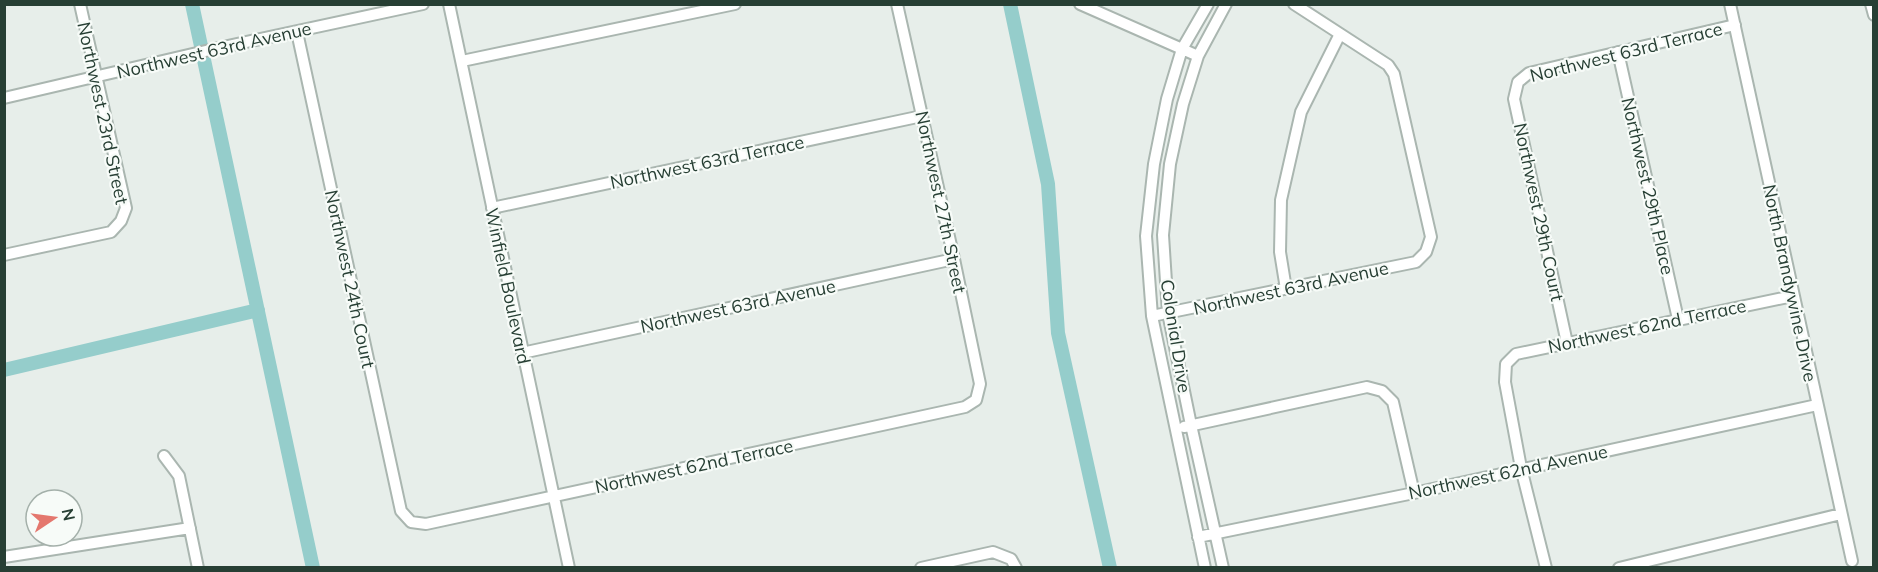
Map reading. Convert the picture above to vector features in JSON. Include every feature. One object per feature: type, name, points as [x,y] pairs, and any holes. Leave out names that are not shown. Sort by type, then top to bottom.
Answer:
[{"type":"street","name":"Northwest 23rd Street","points":[[4,255],[111,232],[122,222],[126,208],[80,4]]},
{"type":"street","name":"Northwest 63rd Avenue","points":[[4,98],[214,49],[423,4]]},
{"type":"street","name":"Winfield Boulevard","points":[[449,4],[569,567]]},
{"type":"street","points":[[462,61],[735,4]]},
{"type":"street","name":"Northwest 27th Street","points":[[897,4],[980,384],[976,400]]},
{"type":"street","points":[[1080,4],[1198,56]]},
{"type":"street","name":"Colonial Drive","points":[[1205,567],[1152,316],[1146,236],[1153,174],[1167,99],[1182,49],[1208,4]]},
{"type":"street","name":"Colonial Drive","points":[[1223,567],[1168,314],[1163,235],[1170,164],[1183,104],[1198,56],[1226,4]]},
{"type":"street","points":[[1287,289],[1280,252],[1281,200],[1301,112],[1340,34],[1294,4]]},
{"type":"street","name":"North Brandywine Drive","points":[[1730,4],[1852,561]]},
{"type":"street","points":[[1871,4],[1874,15]]},
{"type":"street","name":"Northwest 63rd Terrace","points":[[1518,82],[1528,73],[1735,25]]},
{"type":"street","name":"Northwest 24th Court","points":[[297,32],[401,511],[411,522]]},
{"type":"street","name":"Northwest 63rd Avenue","points":[[1152,316],[1416,262],[1426,252],[1431,237],[1394,74],[1388,65],[1340,34]]},
{"type":"street","name":"Northwest 29th Place","points":[[1618,52],[1678,319]]},
{"type":"street","name":"Northwest 29th Court","points":[[1518,82],[1514,99],[1567,343]]},
{"type":"street","name":"Northwest 63rd Terrace","points":[[492,208],[922,116]]},
{"type":"street","name":"Northwest 63rd Avenue","points":[[522,353],[954,259]]},
{"type":"street","name":"Northwest 62nd Terrace","points":[[1521,468],[1504,382],[1506,364],[1516,354],[1793,296]]},
{"type":"street","points":[[1175,429],[1367,387],[1382,391],[1393,402],[1414,493]]},
{"type":"street","name":"Northwest 62nd Terrace","points":[[411,522],[426,524],[965,407],[976,400]]},
{"type":"street","name":"Northwest 62nd Avenue","points":[[1198,537],[1414,493],[1817,405]]},
{"type":"street","points":[[164,456],[179,476],[198,567]]},
{"type":"street","points":[[1521,468],[1545,567]]},
{"type":"street","points":[[1619,567],[1841,514]]},
{"type":"street","points":[[4,557],[190,528]]},
{"type":"street","points":[[921,567],[993,552],[1014,563]]},
{"type":"waterway","points":[[192,4],[313,568]]},
{"type":"waterway","points":[[1010,4],[1048,184],[1058,333],[1110,568]]},
{"type":"waterway","points":[[4,370],[258,310]]}]
